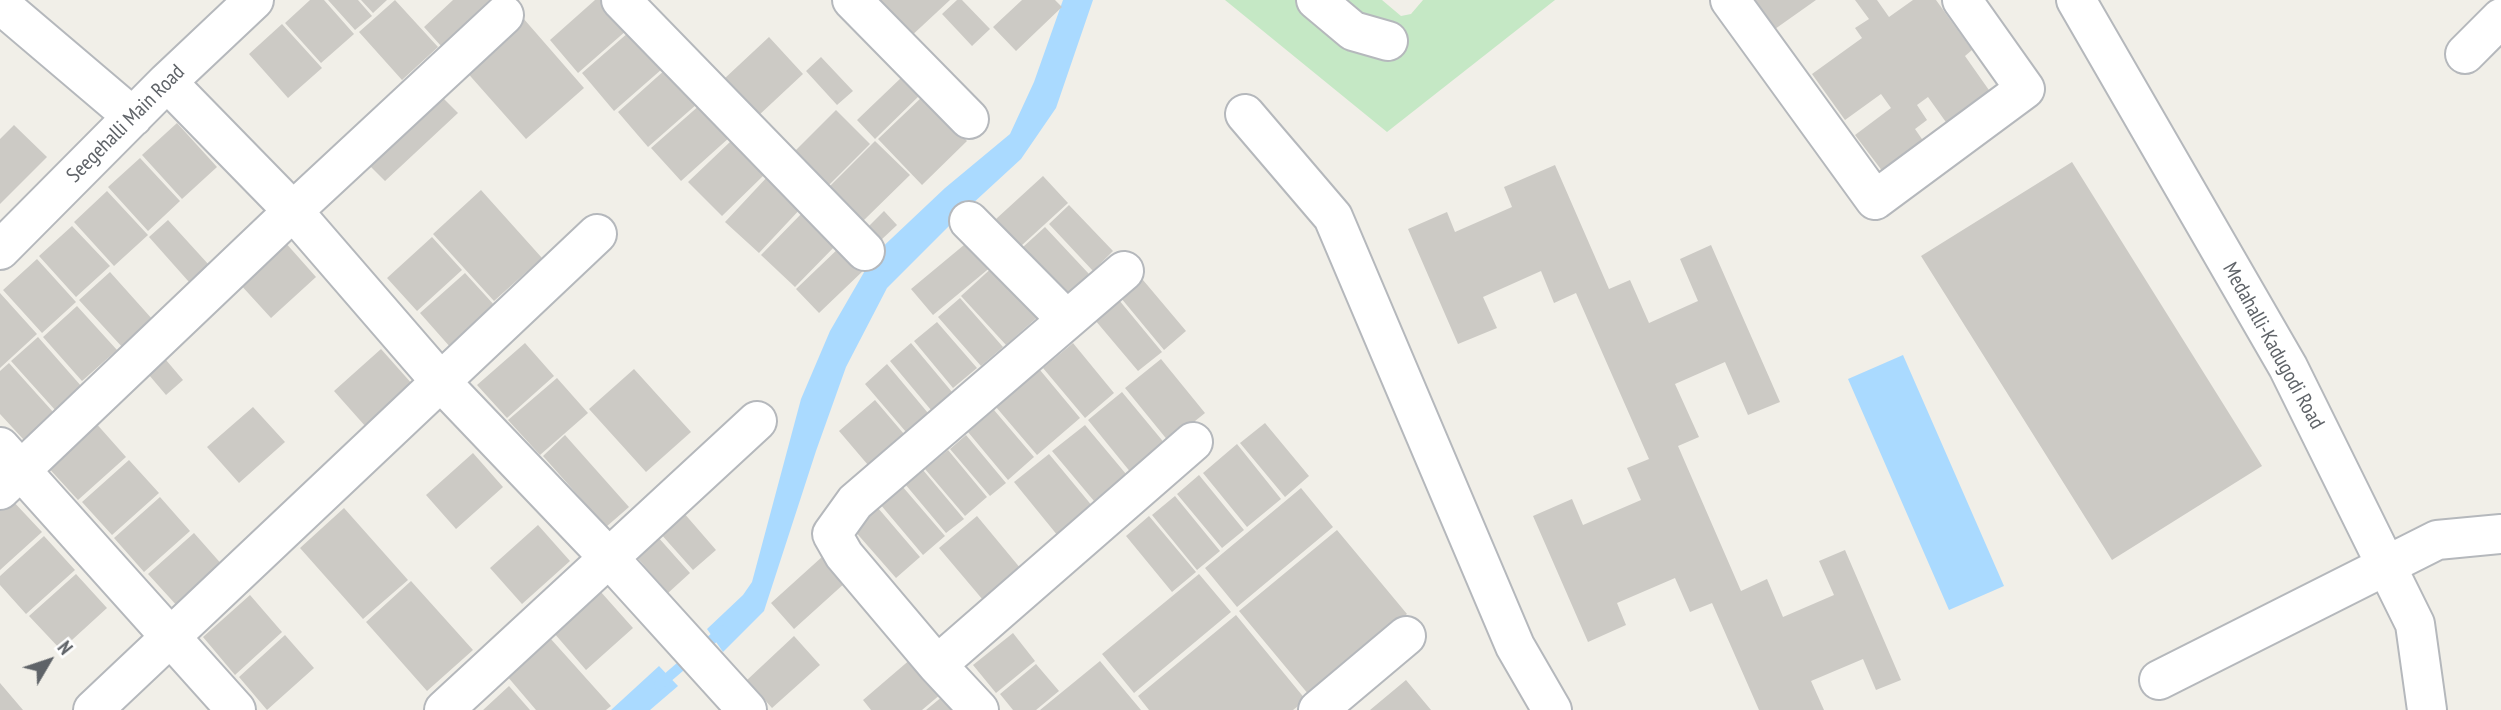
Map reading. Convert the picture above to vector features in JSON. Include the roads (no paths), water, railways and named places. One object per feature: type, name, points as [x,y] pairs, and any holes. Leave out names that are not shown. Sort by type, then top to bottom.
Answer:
[{"type":"street","points":[[621,0],[865,251]]},
{"type":"street","points":[[852,0],[969,119]]},
{"type":"street","points":[[1316,0],[1353,31],[1388,41]]},
{"type":"street","points":[[1730,0],[1875,201],[2025,89],[1962,0]]},
{"type":"street","name":"Medahalli-Kadugodi Road","points":[[2076,0],[2288,367],[2415,624],[2427,710]]},
{"type":"street","name":"Seegehalli Main Road","points":[[1,246],[251,1]]},
{"type":"street","points":[[0,4],[133,117]]},
{"type":"street","points":[[236,710],[170,637],[7,469],[293,211],[504,15]]},
{"type":"street","points":[[2465,54],[2501,18]]},
{"type":"street","points":[[167,82],[293,211],[441,382],[610,559],[747,710]]},
{"type":"street","points":[[1245,114],[1333,217],[1515,646],[1552,710]]},
{"type":"street","points":[[969,221],[1068,320]]},
{"type":"street","points":[[93,710],[597,234]]},
{"type":"street","points":[[979,710],[937,665],[844,555],[832,534],[855,502],[1124,271]]},
{"type":"street","points":[[444,710],[757,421]]},
{"type":"street","points":[[937,665],[1193,442]]},
{"type":"street","points":[[2159,680],[2437,540],[2501,534]]},
{"type":"street","points":[[1318,710],[1406,636]]},
{"type":"water","points":[[1063,0],[1093,0],[1056,108],[1021,159],[887,288],[846,367],[764,611],[723,652],[707,629],[743,595],[752,582],[801,399],[830,331],[874,255],[945,188],[1010,134],[1034,82]]},
{"type":"water","points":[[1903,355],[2004,586],[1949,610],[1848,379]]},
{"type":"water","points":[[659,666],[678,686],[650,710],[611,710]]},
{"type":"waterway","points":[[659,685],[723,630]]}]
